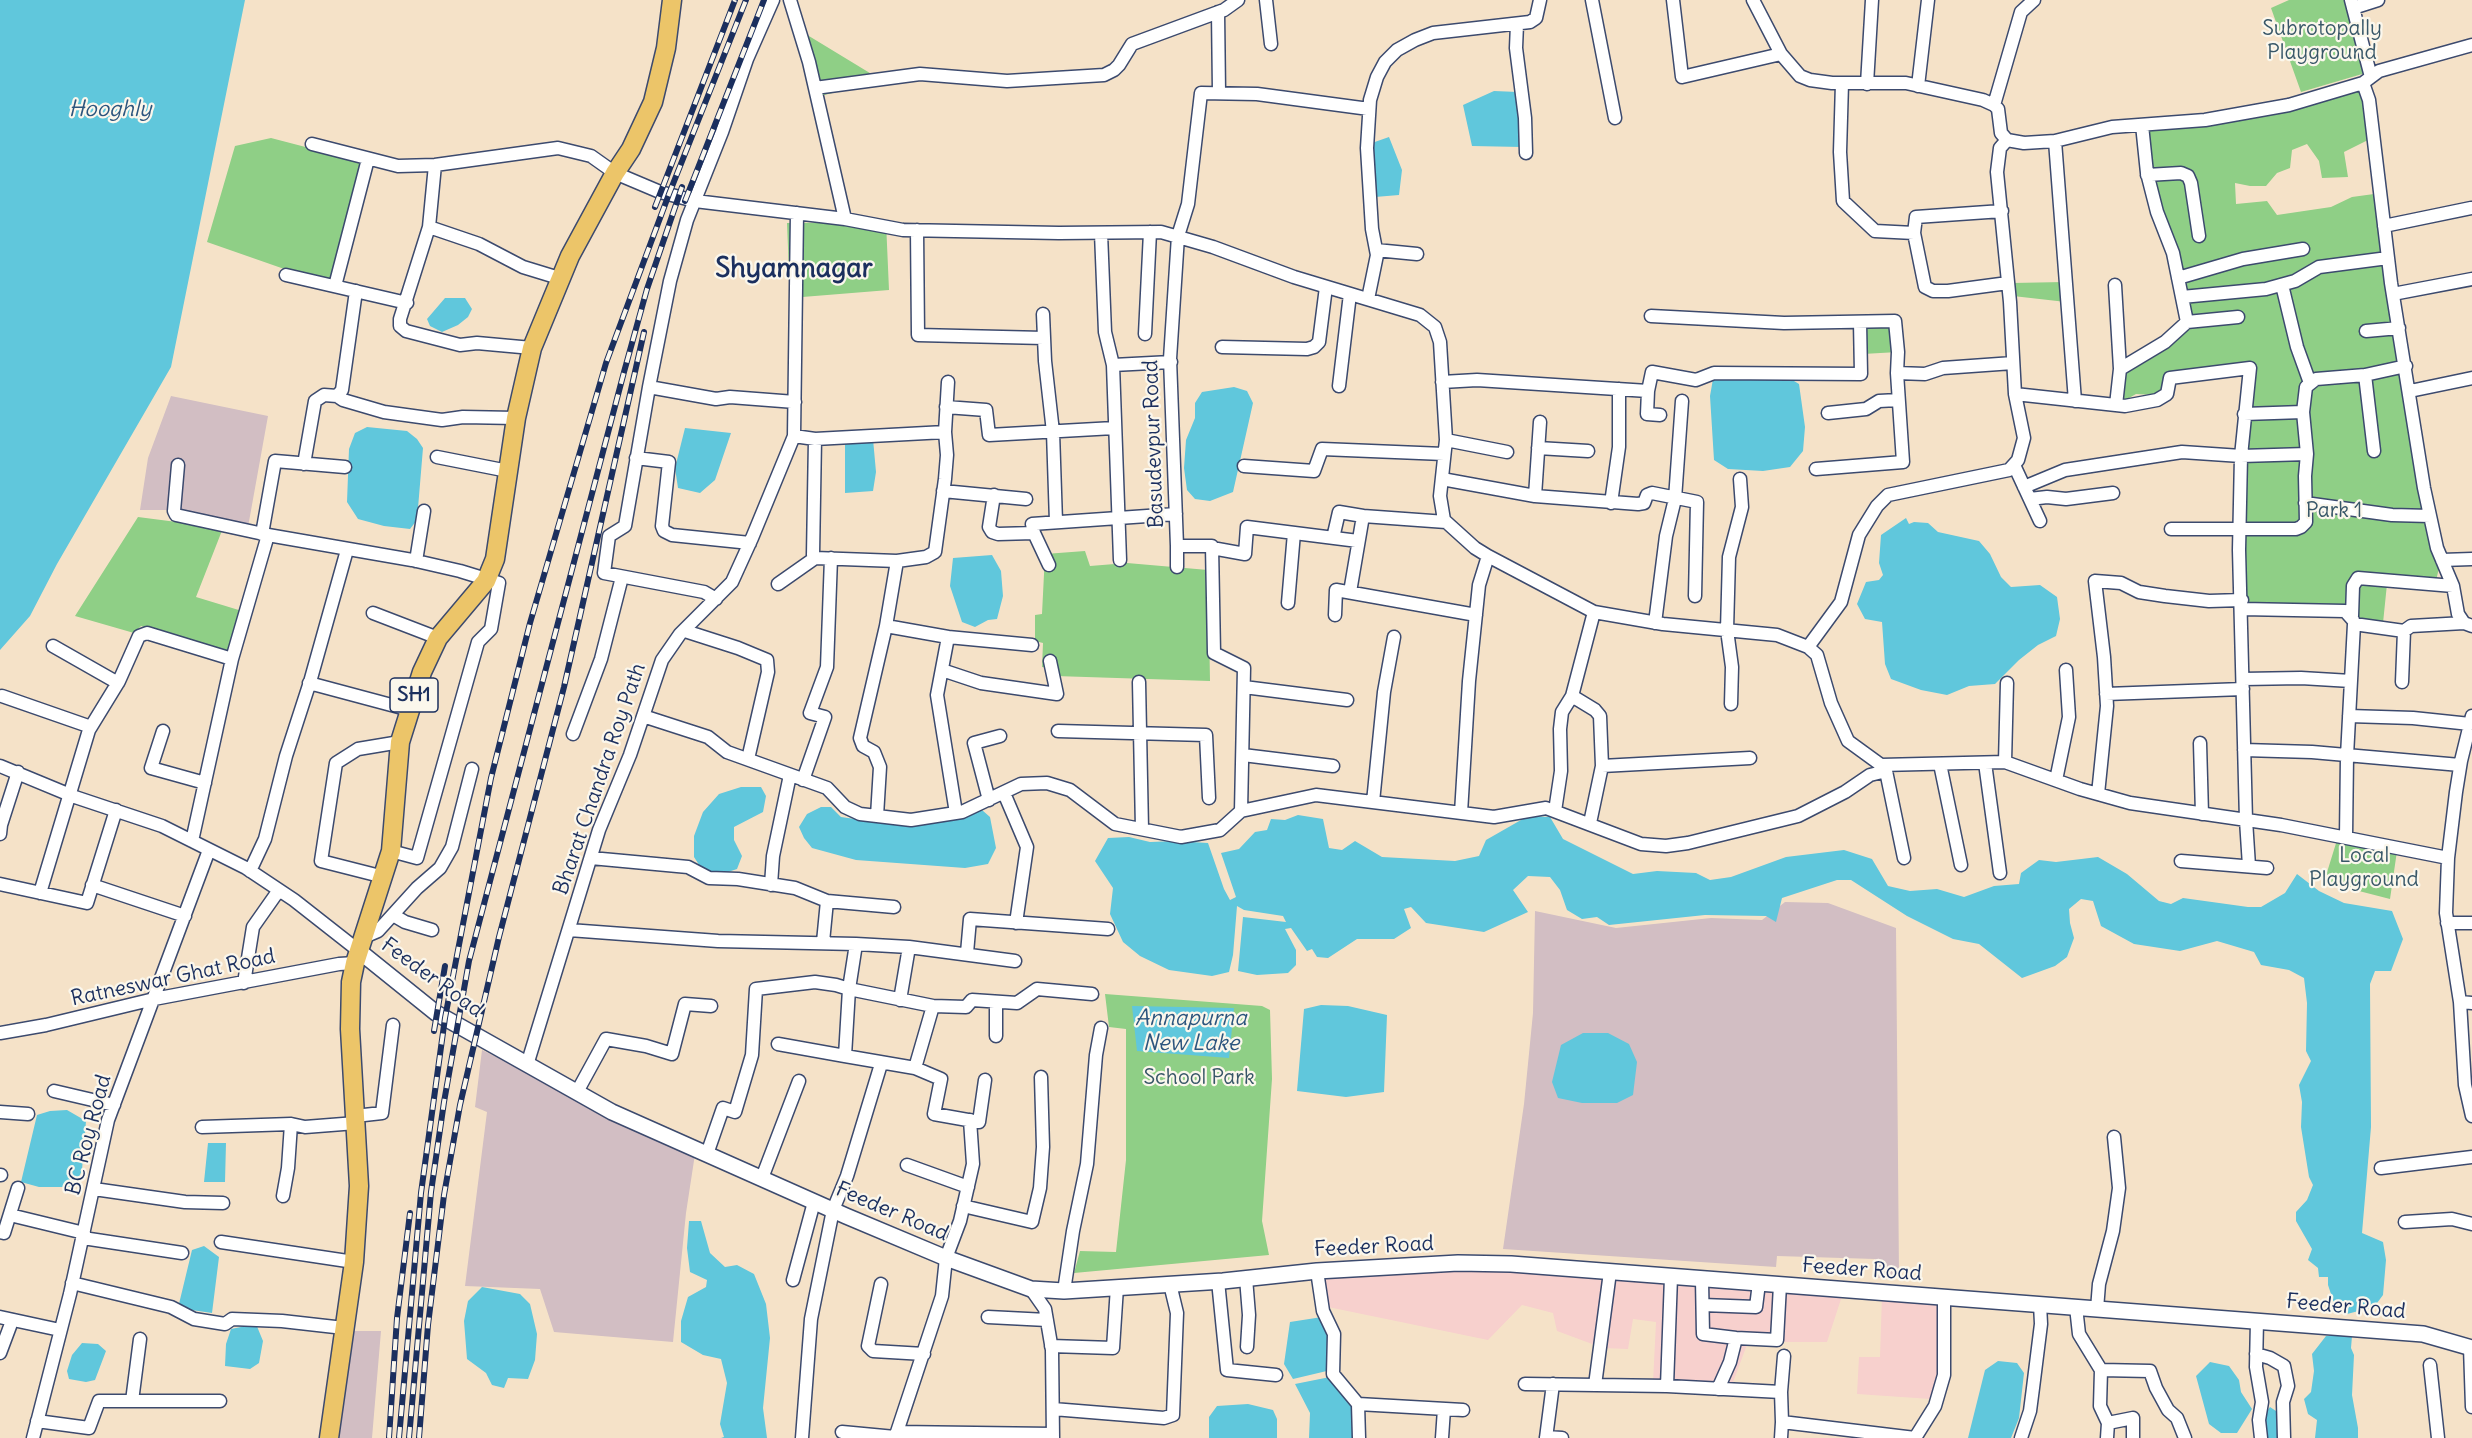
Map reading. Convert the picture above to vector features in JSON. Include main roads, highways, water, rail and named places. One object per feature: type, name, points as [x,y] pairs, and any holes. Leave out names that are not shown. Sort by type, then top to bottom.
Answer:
[{"type":"main road","name":"SH1","points":[[329,1438],[354,1262],[358,1186],[350,1008],[359,950],[391,851],[400,742],[422,672],[438,638],[486,580],[495,559],[516,418],[532,348],[559,278],[615,173],[631,149],[653,102],[666,48],[672,0]]},
{"type":"water","name":"Hooghly","points":[[0,0],[245,0],[171,367],[57,564],[30,616],[0,650]]},
{"type":"water","points":[[1494,91],[1518,92],[1522,147],[1472,146],[1463,105]]},
{"type":"water","points":[[1389,137],[1402,170],[1399,195],[1375,197],[1369,144]]},
{"type":"water","points":[[445,298],[465,298],[472,309],[468,317],[458,325],[442,332],[430,326],[427,319]]},
{"type":"water","points":[[1728,375],[1789,378],[1799,384],[1805,427],[1803,451],[1790,467],[1763,471],[1728,469],[1714,460],[1710,396],[1713,379]]},
{"type":"water","points":[[1234,387],[1247,391],[1253,403],[1233,492],[1210,501],[1195,499],[1187,490],[1184,468],[1186,440],[1195,418],[1195,403],[1202,392]]},
{"type":"water","points":[[367,427],[407,431],[423,448],[417,520],[410,529],[384,526],[358,519],[347,502],[349,449],[355,433]]},
{"type":"water","points":[[685,428],[731,433],[715,480],[700,493],[678,488],[675,468]]},
{"type":"water","points":[[873,439],[876,472],[873,491],[845,493],[845,443]]},
{"type":"water","points":[[1906,518],[1909,524],[1928,523],[1938,532],[1979,541],[1990,554],[2001,577],[2011,587],[2040,585],[2057,597],[2060,619],[2056,636],[2038,645],[1995,684],[1969,686],[1947,695],[1921,690],[1891,679],[1885,664],[1882,622],[1865,619],[1857,604],[1866,582],[1879,580],[1883,575],[1879,563],[1881,535]]},
{"type":"water","points":[[992,555],[1001,571],[1003,596],[997,619],[988,620],[975,627],[962,622],[950,586],[953,558]]},
{"type":"water","points":[[741,787],[761,787],[766,796],[763,812],[734,827],[734,840],[742,856],[737,869],[719,875],[703,871],[694,857],[694,836],[703,812],[719,794]]},
{"type":"water","points":[[821,807],[831,807],[841,817],[897,825],[924,823],[982,810],[990,817],[996,848],[988,864],[965,868],[856,860],[812,848],[804,838],[799,827],[807,814]]},
{"type":"water","points":[[1298,815],[1323,819],[1329,848],[1342,850],[1355,841],[1382,857],[1455,861],[1479,856],[1486,840],[1528,816],[1550,817],[1563,839],[1633,874],[1657,871],[1696,873],[1710,880],[1731,877],[1786,857],[1844,850],[1872,859],[1888,886],[1910,891],[1937,889],[1964,897],[1994,886],[2019,884],[2021,873],[2039,860],[2056,862],[2098,857],[2127,874],[2159,901],[2171,904],[2183,898],[2261,907],[2285,893],[2297,874],[2319,891],[2344,903],[2392,911],[2403,939],[2391,971],[2375,971],[2370,984],[2371,1127],[2362,1233],[2383,1242],[2386,1260],[2383,1295],[2374,1307],[2347,1314],[2336,1309],[2328,1285],[2328,1277],[2319,1277],[2318,1268],[2308,1260],[2312,1249],[2296,1221],[2296,1212],[2307,1200],[2313,1185],[2309,1177],[2301,1127],[2302,1102],[2299,1085],[2311,1061],[2306,1051],[2307,1003],[2304,978],[2289,970],[2261,965],[2254,952],[2217,941],[2180,951],[2134,944],[2101,926],[2093,901],[2081,899],[2069,909],[2074,938],[2067,957],[2055,966],[2022,978],[1979,944],[1953,939],[1907,916],[1851,880],[1837,880],[1782,898],[1776,922],[1766,916],[1705,915],[1609,925],[1597,917],[1582,919],[1567,910],[1560,890],[1550,877],[1528,876],[1513,890],[1528,912],[1484,932],[1426,923],[1411,907],[1404,909],[1411,928],[1394,939],[1357,939],[1328,958],[1317,957],[1312,949],[1307,951],[1291,928],[1285,929],[1296,950],[1296,965],[1288,973],[1257,975],[1238,971],[1243,917],[1286,922],[1283,916],[1244,910],[1237,906],[1233,955],[1229,972],[1212,976],[1169,970],[1140,956],[1123,942],[1110,914],[1113,888],[1095,861],[1108,838],[1129,837],[1150,842],[1208,843],[1230,900],[1236,897],[1221,853],[1239,849],[1255,832],[1267,830],[1271,819],[1285,820]]},
{"type":"water","points":[[1321,1005],[1348,1006],[1387,1015],[1384,1092],[1346,1097],[1297,1091],[1304,1009]]},
{"type":"water","name":"Annapurna New Lake","points":[[1132,1006],[1234,1008],[1229,1058],[1137,1051]]},
{"type":"water","points":[[1583,1033],[1608,1033],[1629,1044],[1637,1062],[1633,1095],[1617,1103],[1582,1103],[1558,1098],[1552,1082],[1561,1045]]},
{"type":"water","points":[[67,1110],[86,1121],[82,1170],[75,1187],[39,1187],[21,1182],[37,1115],[50,1111]]},
{"type":"water","points":[[208,1143],[226,1143],[225,1182],[204,1182]]},
{"type":"water","points":[[689,1221],[701,1221],[710,1253],[725,1267],[737,1265],[754,1274],[766,1304],[770,1338],[763,1408],[767,1438],[721,1438],[724,1437],[720,1424],[727,1383],[721,1359],[703,1355],[681,1342],[681,1321],[688,1297],[706,1287],[707,1280],[690,1272],[687,1248]]},
{"type":"water","points":[[204,1246],[219,1257],[212,1313],[178,1308],[192,1250]]},
{"type":"water","points":[[482,1287],[520,1294],[530,1304],[537,1334],[535,1360],[528,1379],[508,1378],[504,1388],[492,1385],[486,1373],[467,1359],[464,1321],[468,1301]]},
{"type":"water","points":[[1322,1317],[1331,1337],[1331,1370],[1293,1379],[1284,1364],[1290,1322]]},
{"type":"water","points":[[256,1324],[263,1341],[259,1363],[250,1369],[225,1366],[226,1344],[231,1329]]},
{"type":"water","points":[[2326,1336],[2352,1336],[2351,1348],[2354,1355],[2352,1395],[2358,1438],[2315,1438],[2317,1420],[2308,1414],[2304,1399],[2311,1392],[2314,1371],[2312,1354]]},
{"type":"water","points":[[82,1343],[98,1344],[106,1351],[95,1380],[86,1382],[69,1379],[67,1371],[72,1355]]},
{"type":"water","points":[[1998,1361],[2017,1363],[2024,1373],[2019,1418],[2011,1438],[1968,1438],[1985,1370]]},
{"type":"water","points":[[2210,1362],[2229,1366],[2239,1380],[2241,1392],[2252,1409],[2237,1433],[2221,1433],[2209,1424],[2196,1376]]},
{"type":"water","points":[[1330,1377],[1355,1407],[1355,1438],[1309,1438],[1310,1413],[1295,1384]]},
{"type":"water","points":[[1248,1404],[1273,1410],[1277,1419],[1277,1438],[1209,1438],[1209,1417],[1217,1406]]},
{"type":"water","points":[[2270,1407],[2279,1413],[2278,1438],[2267,1438],[2264,1415]]},
{"type":"railway","points":[[655,207],[735,0]]},
{"type":"railway","points":[[399,1438],[421,1193],[445,1018],[491,778],[530,623],[606,363],[669,194],[746,0]]},
{"type":"railway","points":[[685,201],[764,0]]},
{"type":"railway","points":[[409,1438],[431,1192],[469,961],[624,372],[647,289],[682,187]]},
{"type":"railway","points":[[419,1438],[428,1325],[444,1195],[460,1105],[499,937],[564,687],[644,332]]},
{"type":"railway","points":[[434,1031],[445,966]]},
{"type":"railway","points":[[389,1438],[397,1318],[410,1213]]},
{"type":"district","name":"Shyamnagar","points":[[794,269]]},
{"type":"park label","name":"Subrotopally Playground","points":[[2322,41]]},
{"type":"park label","name":"Park 1","points":[[2334,511]]},
{"type":"park label","name":"Local Playground","points":[[2364,868]]},
{"type":"park label","name":"School Park","points":[[1199,1078]]}]
